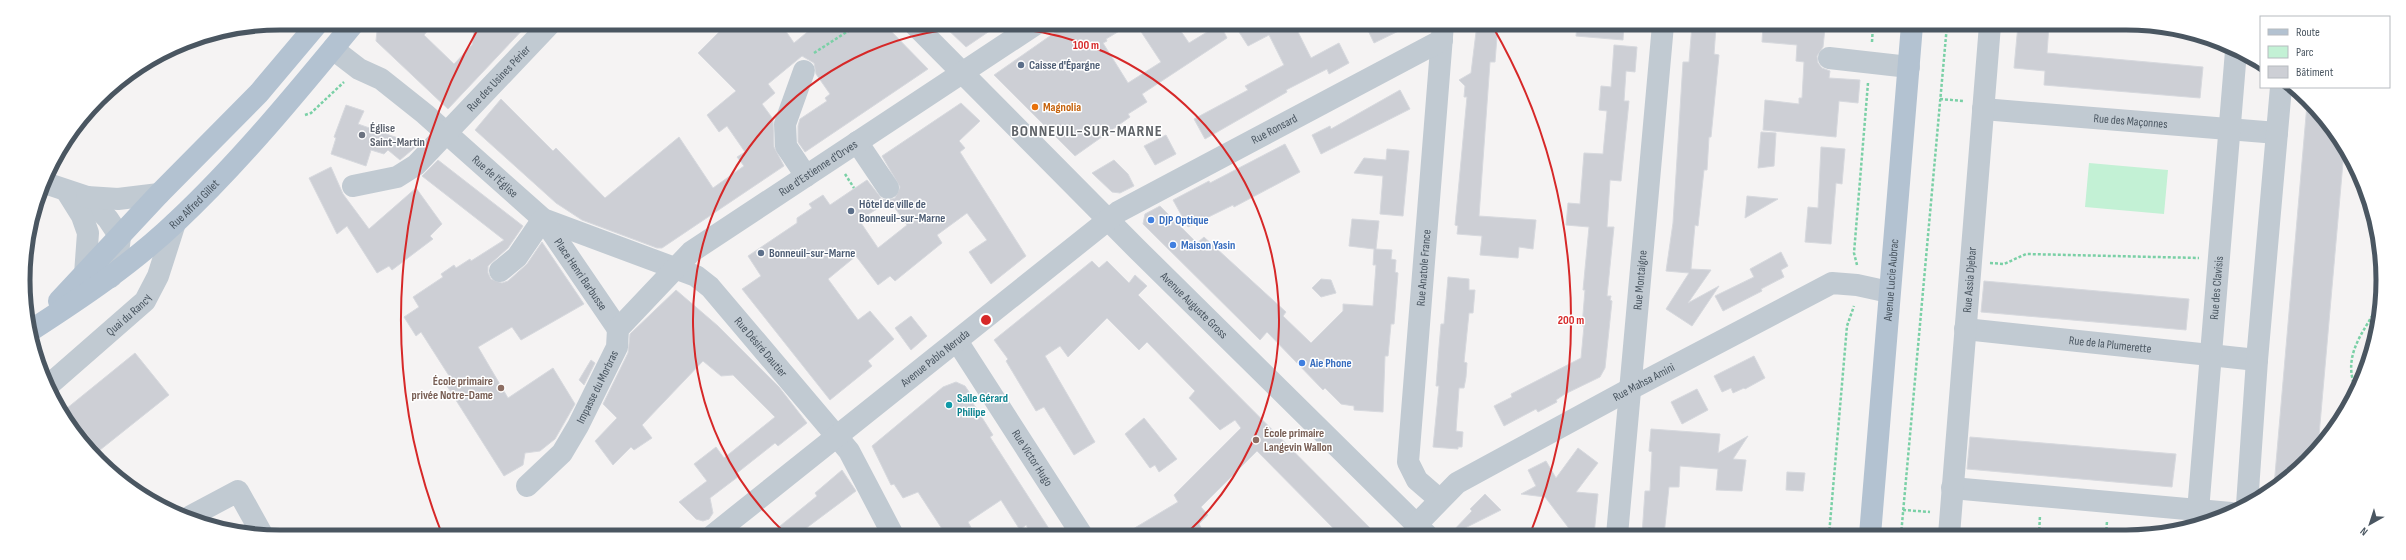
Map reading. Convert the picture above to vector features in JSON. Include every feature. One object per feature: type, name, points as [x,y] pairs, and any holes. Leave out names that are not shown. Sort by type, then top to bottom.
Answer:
[{"type":"main road","name":"Rue Alfred Gillet","points":[[35,326],[159,194],[259,93],[313,30]]},
{"type":"main road","name":"Rue Alfred Gillet","points":[[35,328],[111,277],[175,223],[213,186],[348,30]]},
{"type":"main road","name":"Avenue Lucie Aubrac","points":[[1870,530],[1912,30]]},
{"type":"street","name":"Rue des Usines Périer","points":[[353,186],[397,177],[416,166],[544,30]]},
{"type":"street","name":"Avenue Auguste Gross","points":[[920,30],[1108,219],[1422,530]]},
{"type":"street","name":"Rue d'Estienne d'Orves","points":[[677,269],[692,252],[1027,30]]},
{"type":"street","name":"Rue Montaigne","points":[[1618,530],[1632,388],[1664,30]]},
{"type":"street","name":"Rue Assia Djebar","points":[[1950,525],[1990,30]]},
{"type":"street","name":"Rue Ronsard","points":[[1108,219],[1125,208],[1442,32]]},
{"type":"street","name":"Rue Anatole France","points":[[1439,499],[1417,480],[1408,462],[1442,32]]},
{"type":"street","name":"Rue de l'Église","points":[[333,49],[359,68],[381,79],[447,133],[543,219],[677,269]]},
{"type":"street","name":"Rue des Clavisis","points":[[2197,517],[2236,55]]},
{"type":"street","points":[[1829,58],[1909,67]]},
{"type":"street","points":[[804,71],[785,124],[786,146],[806,176]]},
{"type":"street","points":[[2247,499],[2256,360],[2281,88]]},
{"type":"street","name":"Rue des Maçonnes","points":[[1983,109],[2277,133]]},
{"type":"street","points":[[858,142],[888,188]]},
{"type":"street","points":[[49,184],[77,195],[118,199],[159,194]]},
{"type":"street","points":[[77,195],[108,219],[120,237],[117,261],[111,277]]},
{"type":"street","points":[[77,195],[88,233],[85,274]]},
{"type":"street","points":[[500,270],[517,257],[543,219]]},
{"type":"street","name":"Place Henri Barbusse","points":[[543,219],[618,329]]},
{"type":"street","name":"Avenue Pablo Neruda","points":[[720,530],[1108,219]]},
{"type":"street","name":"Quai du Rancy","points":[[52,382],[145,301],[158,276],[175,223]]},
{"type":"street","points":[[618,329],[677,269]]},
{"type":"street","name":"Rue Désiré Dautier","points":[[677,269],[696,276],[720,297],[838,435],[849,451],[890,530]]},
{"type":"street","name":"Rue Mahsa Amini","points":[[1422,530],[1439,499],[1457,483],[1632,388],[1832,283],[1857,285],[1889,292]]},
{"type":"street","name":"Impasse du Morbras","points":[[528,486],[562,452],[578,426],[617,347],[618,329]]},
{"type":"street","name":"Rue de la Plumerette","points":[[1965,329],[2256,360]]},
{"type":"street","name":"Rue Victor Hugo","points":[[957,341],[1079,530]]},
{"type":"street","points":[[1952,488],[2197,517],[2210,515]]},
{"type":"street","points":[[194,515],[238,491],[259,529]]},
{"type":"path","points":[[804,71],[803,61],[850,30]]},
{"type":"path","points":[[1858,269],[1854,253],[1873,30]]},
{"type":"path","points":[[1901,530],[1947,30]]},
{"type":"path","points":[[844,172],[854,188]]},
{"type":"path","points":[[1970,261],[2004,264],[2026,254],[2219,259]]},
{"type":"path","points":[[1829,530],[1847,326],[1855,300]]},
{"type":"path","points":[[2353,384],[2352,351],[2361,330],[2374,311]]},
{"type":"path","points":[[1903,510],[1950,525]]},
{"type":"green space","points":[[2089,163],[2168,170],[2164,214],[2085,207]]},
{"type":"building","points":[[428,30],[424,35],[454,64],[472,45],[474,31],[522,30],[448,109],[376,41],[377,31]]},
{"type":"building","points":[[721,30],[785,30],[794,43],[810,30],[890,30],[928,69],[805,152],[798,142],[798,126],[800,119],[827,101],[825,98],[830,94],[816,74],[814,63],[802,56],[768,84],[775,93],[762,104],[773,119],[774,147],[784,166],[662,248],[657,248],[582,220],[556,203],[475,130],[501,99],[553,151],[556,148],[605,198],[679,137],[713,188],[744,166],[737,157],[745,152],[727,126],[719,132],[707,115],[736,91],[698,53]]},
{"type":"building","points":[[948,30],[991,30],[966,47]]},
{"type":"building","points":[[1058,30],[1121,30],[1106,39],[1107,41],[1103,43],[1128,83],[1161,62],[1140,30],[1180,30],[1189,43],[1210,30],[1223,30],[1227,38],[1142,94],[1147,102],[1128,114],[1130,117],[1075,156],[994,75]]},
{"type":"building","points":[[1243,30],[1297,30],[1311,58],[1339,43],[1349,63],[1329,74],[1327,69],[1286,90],[1287,92],[1205,139],[1194,119],[1248,90],[1245,86],[1284,65],[1269,35],[1248,46],[1239,32]]},
{"type":"building","points":[[1368,30],[1401,30],[1374,43]]},
{"type":"building","points":[[1476,30],[1498,30],[1495,62],[1490,62],[1479,216],[1536,220],[1533,249],[1519,247],[1518,258],[1480,255],[1482,236],[1457,234],[1458,226],[1455,225],[1467,97],[1464,97],[1465,86],[1459,80],[1471,73]]},
{"type":"building","points":[[1577,30],[1624,30],[1623,40],[1576,36]]},
{"type":"building","points":[[1692,30],[1716,30],[1714,54],[1719,55],[1711,137],[1709,137],[1707,170],[1704,170],[1698,226],[1695,225],[1691,269],[1711,270],[1688,303],[1719,286],[1692,326],[1666,309],[1689,273],[1666,271],[1673,223],[1683,62],[1689,62]]},
{"type":"building","points":[[1763,30],[1825,30],[1823,47],[1817,56],[1818,63],[1822,68],[1830,71],[1829,78],[1860,80],[1858,103],[1839,101],[1836,137],[1763,130],[1765,100],[1799,104],[1799,98],[1802,98],[1804,62],[1796,61],[1797,45],[1762,42]]},
{"type":"building","points":[[2018,30],[2049,30],[2047,53],[2203,67],[2200,98],[2044,85],[2045,71],[2014,68]]},
{"type":"building","points":[[1614,45],[1637,47],[1635,72],[1626,71],[1624,101],[1629,101],[1621,181],[1610,180],[1607,227],[1614,227],[1607,296],[1611,296],[1610,300],[1612,301],[1605,368],[1600,377],[1565,394],[1556,400],[1557,402],[1538,412],[1536,409],[1504,426],[1494,406],[1512,397],[1511,394],[1581,358],[1584,326],[1582,326],[1585,290],[1583,290],[1589,227],[1566,225],[1568,203],[1580,204],[1584,153],[1603,154],[1607,111],[1599,110],[1601,86],[1611,87]]},
{"type":"building","points":[[1400,90],[1410,109],[1321,154],[1312,135],[1330,126],[1331,129]]},
{"type":"building","points":[[961,103],[980,121],[959,141],[965,148],[960,152],[1026,256],[991,284],[969,252],[987,240],[967,213],[937,235],[942,243],[895,281],[890,276],[878,285],[856,256],[828,279],[858,320],[870,311],[894,339],[868,361],[872,366],[830,400],[742,289],[761,276],[748,256],[797,223],[797,218],[812,208],[809,204],[823,195],[830,205],[867,180],[882,199],[888,200],[895,198],[900,187],[882,156]],"holes":[[[890,201],[907,225],[878,248],[859,220]]]},
{"type":"building","name":"Église Saint-Martin","points":[[346,105],[364,111],[358,124],[418,145],[400,160],[388,150],[384,154],[371,150],[366,166],[331,154],[336,138],[334,137]]},
{"type":"building","points":[[2307,107],[2334,141],[2344,156],[2319,439],[2303,457],[2274,481]]},
{"type":"building","points":[[1761,132],[1776,133],[1774,166],[1758,168]]},
{"type":"building","points":[[1166,135],[1176,154],[1155,165],[1144,146]]},
{"type":"building","points":[[1285,144],[1300,172],[1234,207],[1233,205],[1188,227],[1173,200],[1209,181],[1210,183]]},
{"type":"building","points":[[1821,147],[1845,149],[1842,184],[1836,183],[1831,244],[1805,242],[1808,207],[1818,208]]},
{"type":"building","points":[[1387,149],[1409,151],[1403,216],[1380,214],[1383,176],[1354,173],[1364,158],[1386,160]]},
{"type":"building","points":[[438,160],[523,226],[508,248],[488,266],[488,273],[491,279],[502,283],[508,281],[527,264],[542,242],[584,304],[521,340],[512,327],[478,347],[508,398],[553,368],[575,404],[555,439],[540,451],[525,453],[523,465],[504,476],[447,386],[453,382],[421,332],[416,336],[404,317],[419,307],[413,297],[443,277],[441,274],[454,265],[456,268],[470,259],[471,261],[504,240],[422,176]]},
{"type":"building","points":[[1114,160],[1128,174],[1134,186],[1120,193],[1112,192],[1092,173]]},
{"type":"building","points":[[331,167],[343,194],[369,229],[416,188],[442,224],[430,236],[433,239],[392,270],[389,266],[377,273],[347,226],[337,234],[309,178]]},
{"type":"building","points":[[1747,196],[1778,199],[1745,218]]},
{"type":"building","points":[[1160,206],[1197,243],[1204,237],[1286,312],[1283,316],[1311,343],[1343,311],[1343,304],[1373,306],[1376,265],[1373,265],[1374,249],[1349,246],[1352,219],[1379,221],[1376,249],[1392,250],[1391,259],[1396,260],[1395,272],[1398,273],[1394,324],[1391,324],[1388,356],[1385,356],[1383,412],[1354,410],[1354,406],[1341,404],[1325,388],[1323,390],[1267,332],[1260,340],[1143,224],[1145,214]]},
{"type":"building","points":[[1781,252],[1788,266],[1781,270],[1784,277],[1761,289],[1762,291],[1723,311],[1715,296],[1754,277],[1750,269]]},
{"type":"building","points":[[1092,261],[1099,268],[1107,261],[1129,283],[1135,275],[1147,286],[1138,295],[1372,530],[1335,530],[1257,451],[1201,507],[1208,515],[1199,524],[1202,530],[1131,530],[1178,502],[1174,495],[1241,428],[1235,420],[1220,430],[1189,398],[1195,391],[1147,342],[1139,350],[1107,318],[1068,357],[1060,346],[1045,356],[1095,442],[1074,455],[1044,407],[1036,411],[1006,361],[1008,359],[994,340]]},
{"type":"building","points":[[1448,277],[1469,279],[1469,290],[1475,290],[1473,313],[1469,313],[1464,362],[1467,363],[1466,377],[1464,388],[1459,388],[1456,431],[1463,432],[1462,447],[1458,447],[1458,449],[1433,447],[1439,386],[1436,386],[1441,324],[1444,324]]},
{"type":"building","points":[[1321,279],[1331,280],[1336,293],[1321,297],[1312,288]]},
{"type":"building","points":[[1984,281],[2189,299],[2186,330],[1981,312]]},
{"type":"building","points":[[676,290],[718,326],[779,387],[807,423],[778,446],[775,443],[737,473],[739,476],[710,498],[713,513],[709,519],[703,521],[696,519],[679,502],[707,481],[694,464],[716,447],[724,458],[775,417],[733,375],[721,376],[703,361],[642,425],[652,438],[634,450],[631,447],[613,465],[595,441],[617,418],[603,404],[628,353],[630,334]]},
{"type":"building","points":[[911,316],[927,336],[911,350],[895,328]]},
{"type":"building","points":[[135,353],[169,395],[100,450],[66,409]]},
{"type":"building","points":[[1754,356],[1765,378],[1745,389],[1744,388],[1733,393],[1731,388],[1722,392],[1714,376]]},
{"type":"building","points":[[591,360],[595,363],[584,385],[579,380]]},
{"type":"building","points":[[956,382],[965,386],[974,399],[971,400],[993,435],[990,437],[1050,530],[1029,530],[1026,525],[1020,530],[1001,500],[968,522],[972,530],[943,530],[918,492],[903,498],[894,484],[891,485],[872,446],[943,387]]},
{"type":"building","points":[[1697,389],[1708,410],[1682,424],[1671,402]]},
{"type":"building","points":[[1144,418],[1177,459],[1159,472],[1155,465],[1150,468],[1125,434]]},
{"type":"building","points":[[1651,429],[1720,434],[1718,453],[1748,436],[1733,459],[1746,460],[1742,491],[1716,490],[1718,469],[1680,466],[1679,487],[1669,487],[1665,530],[1642,530],[1645,491],[1650,491],[1652,452],[1649,451]]},
{"type":"building","points":[[1970,437],[2176,454],[2172,487],[1967,469]]},
{"type":"building","points":[[1578,448],[1598,463],[1576,492],[1598,494],[1594,530],[1570,530],[1545,497],[1521,494],[1536,486],[1528,470],[1546,461],[1556,478]]},
{"type":"building","points":[[842,470],[856,491],[804,530],[775,530],[817,496],[815,493]]},
{"type":"building","points":[[1787,472],[1805,473],[1803,491],[1786,490]]},
{"type":"building","points":[[1485,494],[1501,510],[1461,530],[1454,530],[1472,511],[1470,509]]},
{"type":"place","name":"Caisse d'Épargne","points":[[1021,65]]},
{"type":"place","name":"Magnolia","points":[[1035,107]]},
{"type":"place","name":"Église Saint-Martin","points":[[362,135]]},
{"type":"place","name":"Hôtel de ville de Bonneuil-sur-Marne","points":[[851,211]]},
{"type":"place","name":"DJP Optique","points":[[1151,220]]},
{"type":"place","name":"Maison Yasin","points":[[1173,245]]},
{"type":"place","name":"Bonneuil-sur-Marne","points":[[761,253]]},
{"type":"place","name":"Aie Phone","points":[[1302,363]]},
{"type":"place","name":"École primaire privée Notre-Dame","points":[[501,388]]},
{"type":"place","name":"Salle Gérard Philipe","points":[[949,405]]},
{"type":"place","name":"École primaire Langevin Wallon","points":[[1256,440]]},
{"type":"district","name":"BONNEUIL-SUR-MARNE","points":[[1087,130]]}]
